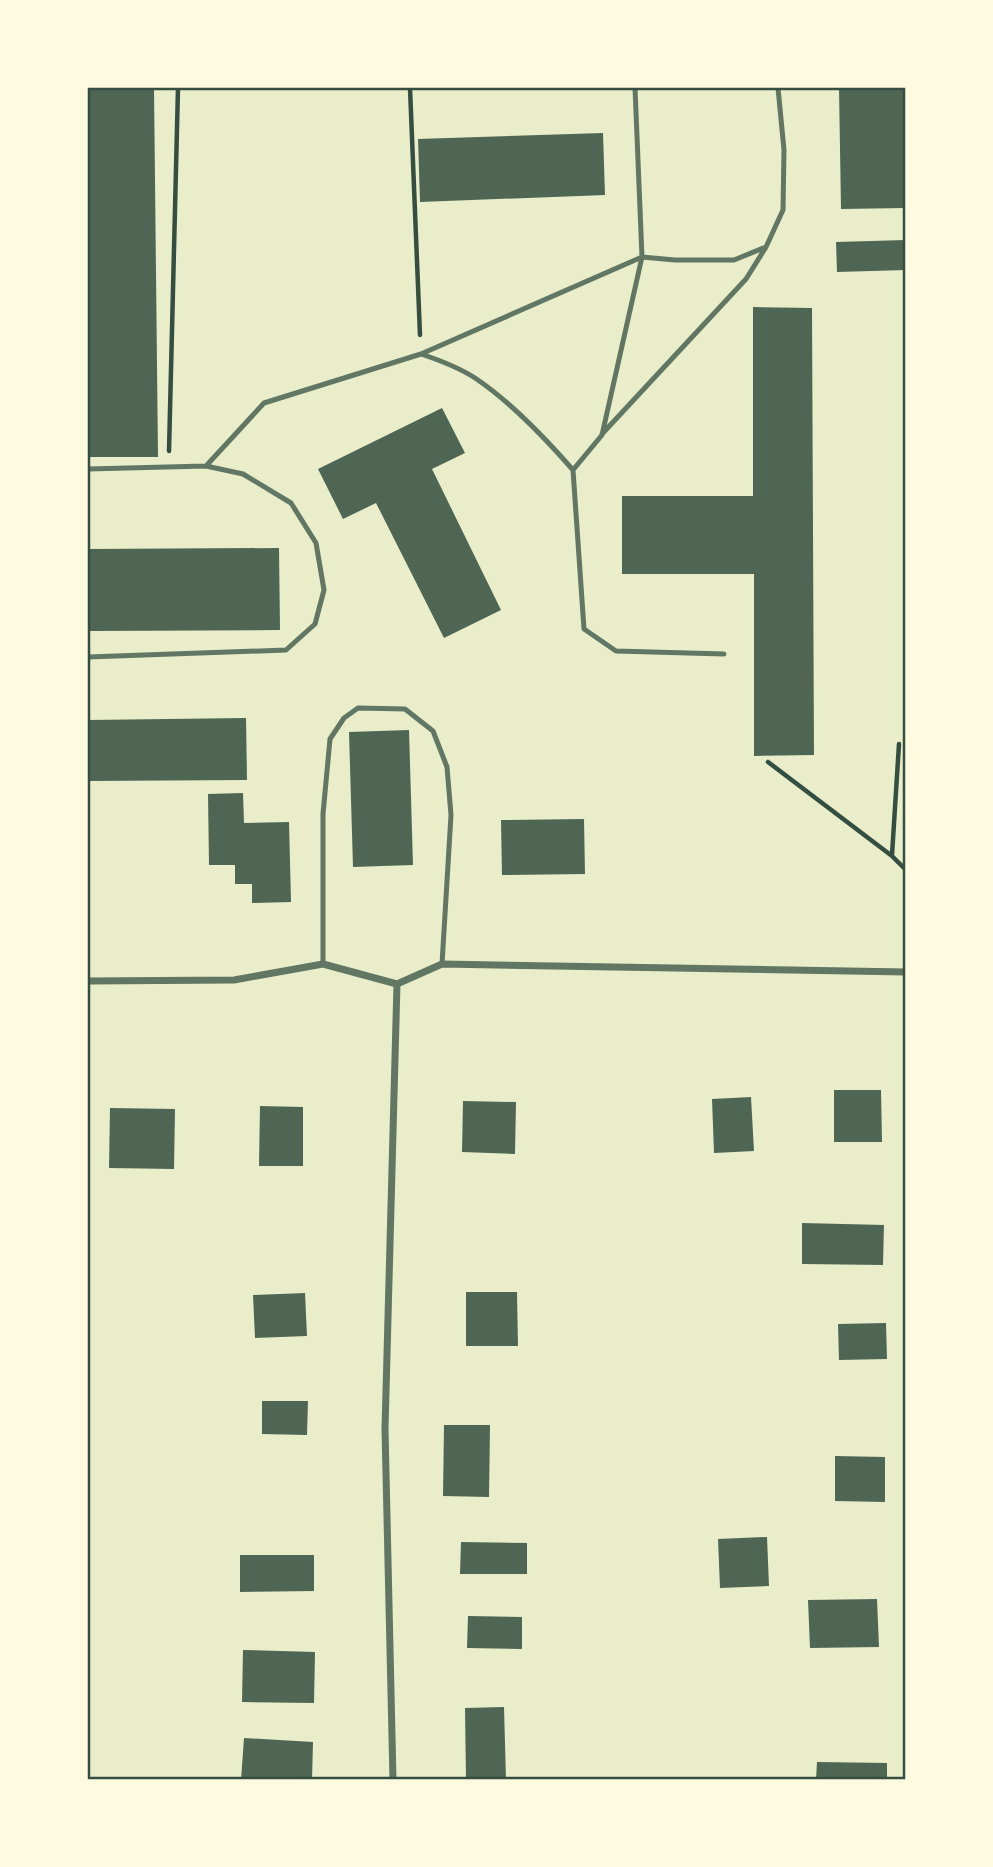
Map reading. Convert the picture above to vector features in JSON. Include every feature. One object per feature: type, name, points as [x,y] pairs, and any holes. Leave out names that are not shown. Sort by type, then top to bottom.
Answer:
[{"type":"street","points":[[88,981],[234,980],[323,964],[397,984],[442,964],[905,972]]},
{"type":"street","points":[[393,1780],[385,1429],[397,984]]},
{"type":"lane","points":[[601,435],[642,257],[635,88]]},
{"type":"lane","points":[[573,470],[601,435],[746,279],[766,247],[783,210],[784,150],[778,88]]},
{"type":"lane","points":[[206,466],[264,403],[421,354],[642,257],[734,260],[766,247]]},
{"type":"lane","points":[[421,354],[443,361],[474,377],[542,434],[573,470],[584,629],[616,651],[724,654]]},
{"type":"lane","points":[[88,469],[206,466],[243,474],[291,503],[316,543],[324,590],[314,624],[286,650],[88,657]]},
{"type":"lane","points":[[323,964],[323,814],[330,739],[344,718],[358,708],[405,709],[433,731],[447,767],[451,815],[442,964]]},
{"type":"path","points":[[168,467],[178,88]]},
{"type":"path","points":[[410,88],[421,354]]},
{"type":"path","points":[[892,856],[899,744]]},
{"type":"path","points":[[768,762],[892,856],[905,870]]},
{"type":"building","points":[[88,88],[154,88],[158,457],[88,457]]},
{"type":"building","points":[[839,88],[906,88],[906,208],[841,209]]},
{"type":"building","points":[[603,133],[605,195],[420,202],[418,139]]},
{"type":"building","points":[[906,240],[906,270],[837,272],[836,242]]},
{"type":"building","points":[[753,307],[812,308],[814,755],[754,756],[754,574],[622,574],[622,496],[753,496]]},
{"type":"building","points":[[442,408],[465,453],[432,469],[501,610],[444,638],[376,503],[343,519],[318,469]]},
{"type":"building","points":[[279,548],[280,630],[88,631],[88,549]]},
{"type":"building","points":[[246,718],[247,780],[88,781],[88,720]]},
{"type":"building","points":[[409,730],[413,865],[353,867],[349,732]]},
{"type":"building","points":[[243,793],[244,823],[289,822],[291,902],[252,903],[252,884],[235,884],[235,865],[209,865],[208,794]]},
{"type":"building","points":[[584,819],[585,874],[502,875],[501,820]]},
{"type":"building","points":[[834,1090],[881,1090],[882,1142],[834,1142]]},
{"type":"building","points":[[751,1097],[754,1151],[714,1153],[712,1099]]},
{"type":"building","points":[[463,1101],[516,1102],[515,1154],[462,1152]]},
{"type":"building","points":[[260,1106],[303,1107],[303,1166],[259,1166]]},
{"type":"building","points":[[110,1108],[175,1109],[174,1169],[109,1168]]},
{"type":"building","points":[[802,1223],[884,1225],[883,1265],[802,1264]]},
{"type":"building","points":[[466,1292],[517,1292],[518,1346],[466,1346]]},
{"type":"building","points":[[305,1293],[307,1336],[255,1338],[253,1295]]},
{"type":"building","points":[[886,1323],[887,1359],[839,1360],[838,1324]]},
{"type":"building","points":[[262,1401],[308,1401],[307,1435],[262,1434]]},
{"type":"building","points":[[444,1425],[490,1425],[489,1497],[443,1496]]},
{"type":"building","points":[[835,1456],[885,1457],[885,1502],[835,1501]]},
{"type":"building","points":[[767,1537],[769,1586],[720,1588],[718,1539]]},
{"type":"building","points":[[461,1542],[527,1543],[527,1574],[460,1574]]},
{"type":"building","points":[[240,1555],[314,1555],[314,1591],[240,1592]]},
{"type":"building","points":[[877,1599],[879,1647],[810,1648],[808,1600]]},
{"type":"building","points":[[468,1616],[522,1617],[522,1649],[467,1648]]},
{"type":"building","points":[[243,1650],[315,1652],[314,1703],[242,1702]]},
{"type":"building","points":[[504,1707],[506,1780],[466,1780],[465,1708]]},
{"type":"building","points":[[244,1738],[313,1742],[312,1780],[241,1780]]},
{"type":"building","points":[[817,1762],[887,1763],[887,1780],[816,1780]]}]
